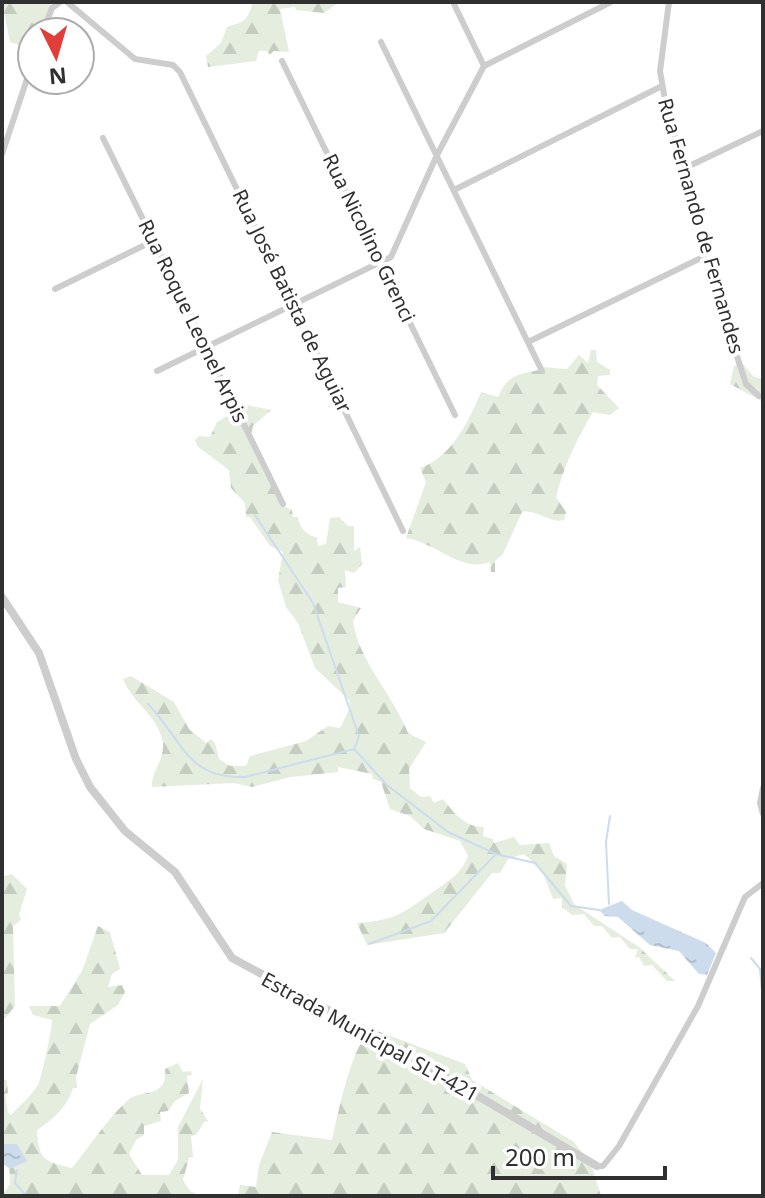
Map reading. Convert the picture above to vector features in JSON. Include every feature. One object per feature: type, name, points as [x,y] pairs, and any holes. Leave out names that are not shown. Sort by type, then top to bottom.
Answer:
[{"type":"street","name":"Rua José Batista de Aguiar","points":[[67,2],[135,59],[173,65],[180,72],[403,531]]},
{"type":"street","points":[[453,2],[484,66]]},
{"type":"street","points":[[157,371],[381,261],[396,248],[437,155],[484,66],[611,2]]},
{"type":"street","name":"Rua Fernando de Fernandes","points":[[669,2],[660,71],[662,86],[705,256],[746,384],[759,396]]},
{"type":"street","points":[[381,42],[542,371]]},
{"type":"street","name":"Rua Nicolino Grenci","points":[[282,61],[455,415]]},
{"type":"street","points":[[454,190],[662,86]]},
{"type":"street","points":[[2,154],[21,96]]},
{"type":"street","points":[[683,169],[763,131]]},
{"type":"street","name":"Rua Roque Leonel Arpis","points":[[103,138],[283,504]]},
{"type":"street","points":[[55,289],[153,241]]},
{"type":"street","points":[[528,342],[705,256]]},
{"type":"street","name":"Estrada Municipal SLT-421","points":[[2,597],[39,653],[76,759],[90,787],[125,831],[175,872],[232,958],[367,1031],[597,1166],[603,1166],[619,1146],[698,1006],[745,897],[763,883]]},
{"type":"street","points":[[763,788],[763,814]]},
{"type":"green space","points":[[2,2],[50,2],[49,16],[16,16],[16,44],[10,42]]},
{"type":"green space","points":[[253,2],[339,2],[324,13],[296,10],[295,7],[280,9],[289,52],[274,51],[269,55],[268,51],[259,51],[256,61],[208,67],[206,56],[221,43],[227,27],[247,17]]},
{"type":"green space","points":[[591,350],[596,350],[597,362],[610,370],[610,375],[598,376],[597,385],[619,408],[610,415],[593,412],[576,442],[556,497],[566,512],[564,520],[522,512],[503,554],[495,561],[495,572],[491,572],[490,562],[469,564],[406,538],[426,482],[420,468],[450,447],[465,426],[481,392],[498,397],[505,384],[514,377],[541,367],[567,369],[579,355],[588,363]]},
{"type":"green space","points":[[742,363],[754,377],[763,379],[763,402],[730,384],[734,366]]},
{"type":"green space","points":[[246,405],[271,410],[253,426],[251,435],[282,505],[292,510],[293,517],[298,517],[305,531],[317,537],[318,546],[326,544],[330,518],[339,517],[348,526],[354,526],[354,551],[360,547],[362,564],[354,573],[345,570],[346,587],[338,588],[338,602],[361,608],[353,621],[362,650],[408,733],[426,742],[409,769],[410,788],[421,797],[430,796],[434,803],[443,799],[464,821],[484,827],[483,836],[493,839],[494,843],[514,837],[520,845],[549,843],[554,856],[567,864],[565,886],[575,905],[639,947],[675,981],[667,981],[652,965],[644,966],[639,957],[635,958],[638,949],[630,949],[620,937],[612,938],[602,926],[594,926],[584,914],[572,915],[562,907],[562,898],[553,899],[542,870],[524,854],[508,859],[500,873],[492,873],[444,933],[367,945],[357,923],[382,920],[406,910],[454,877],[468,856],[460,841],[424,829],[410,816],[390,809],[381,782],[373,779],[372,774],[338,767],[338,772],[291,777],[252,787],[234,783],[152,787],[163,750],[161,734],[123,679],[131,676],[174,702],[189,729],[206,743],[211,739],[219,759],[230,766],[246,766],[250,756],[306,741],[328,726],[340,728],[350,708],[349,700],[315,668],[298,623],[286,607],[278,580],[283,552],[270,546],[250,517],[246,517],[245,503],[231,488],[229,470],[197,446],[195,440],[199,436],[210,437],[217,422]]},
{"type":"green space","points":[[12,874],[27,889],[19,915],[21,920],[13,926],[15,1006],[2,1022],[2,877]]},
{"type":"green space","points":[[98,926],[110,932],[120,969],[112,974],[108,987],[122,985],[125,992],[118,1005],[90,1024],[76,1077],[77,1088],[73,1088],[58,1113],[37,1130],[41,1153],[48,1161],[72,1168],[120,1107],[133,1097],[158,1089],[165,1078],[165,1069],[178,1063],[183,1072],[191,1071],[192,1075],[187,1076],[189,1093],[175,1101],[168,1111],[160,1112],[161,1121],[144,1126],[144,1135],[136,1140],[129,1154],[142,1175],[169,1175],[178,1160],[178,1127],[203,1079],[200,1109],[208,1121],[196,1135],[191,1136],[193,1157],[189,1158],[183,1180],[190,1191],[200,1196],[2,1196],[10,1184],[9,1162],[2,1158],[2,1080],[7,1080],[8,1093],[5,1094],[11,1115],[38,1085],[51,1032],[52,1020],[33,1015],[29,1006],[60,1006],[82,971]]},
{"type":"green space","points":[[372,1029],[465,1064],[472,1080],[574,1142],[591,1164],[601,1196],[238,1196],[240,1185],[256,1187],[259,1165],[272,1132],[332,1140],[352,1063],[365,1036]]},
{"type":"water","points":[[622,901],[632,910],[706,943],[716,953],[707,975],[699,974],[679,951],[650,945],[618,917],[605,916],[599,910]]},
{"type":"water","points":[[2,1144],[17,1144],[27,1161],[10,1169],[2,1163]]},
{"type":"waterway","points":[[255,515],[313,603],[359,736],[354,749],[387,785],[448,832],[496,854],[535,863],[571,906],[599,910]]},
{"type":"waterway","points":[[148,704],[188,755],[210,772],[225,776],[245,777],[354,749]]},
{"type":"waterway","points":[[609,904],[606,842],[610,816]]},
{"type":"waterway","points":[[369,944],[431,921],[495,855]]},
{"type":"waterway","points":[[751,958],[760,969],[763,1002]]},
{"type":"waterway","points":[[17,1170],[15,1183],[26,1196]]}]
